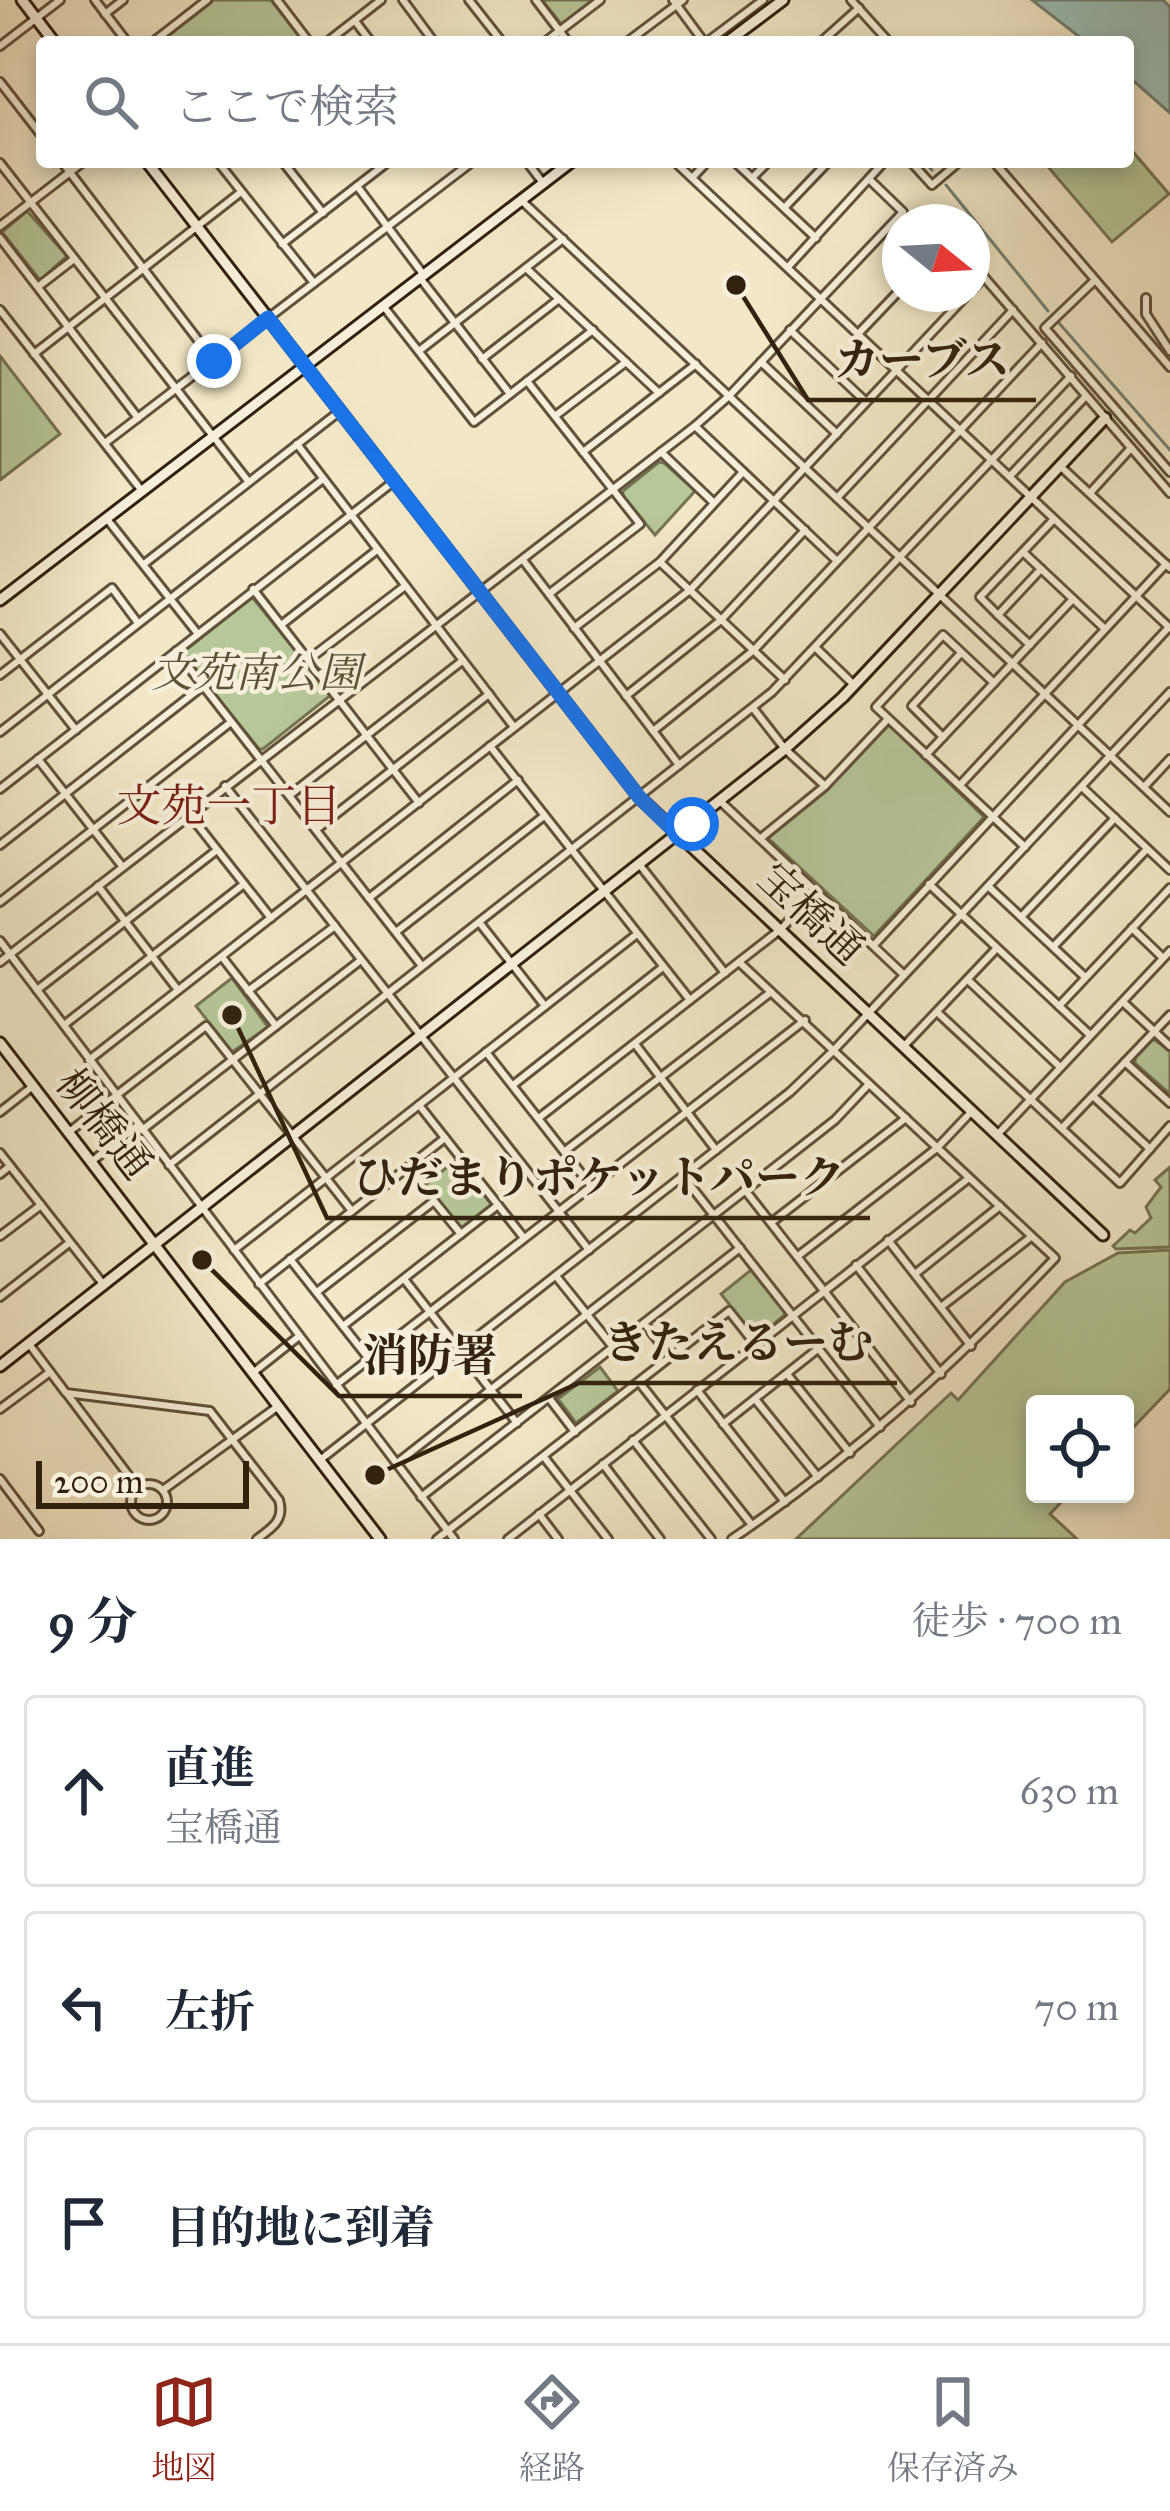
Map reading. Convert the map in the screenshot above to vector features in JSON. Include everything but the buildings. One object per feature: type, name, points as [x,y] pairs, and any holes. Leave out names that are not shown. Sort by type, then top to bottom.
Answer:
[{"type":"street","points":[[22,0],[49,36]]},
{"type":"street","points":[[0,46],[60,0]]},
{"type":"street","points":[[95,0],[122,36]]},
{"type":"street","points":[[105,14],[123,0]]},
{"type":"street","points":[[161,36],[207,0]]},
{"type":"street","points":[[335,36],[381,0]]},
{"type":"street","points":[[403,0],[430,36]]},
{"type":"street","points":[[469,0],[497,36]]},
{"type":"street","points":[[536,0],[563,36]]},
{"type":"street","points":[[553,36],[599,0]]},
{"type":"street","points":[[714,36],[763,0]]},
{"type":"street","points":[[735,36],[783,0]]},
{"type":"street","points":[[851,0],[884,36]]},
{"type":"street","points":[[283,2],[305,36]]},
{"type":"street","points":[[635,36],[678,2],[702,36]]},
{"type":"street","points":[[827,36],[859,8]]},
{"type":"street","points":[[354,21],[366,36]]},
{"type":"street","points":[[0,82],[36,128]]},
{"type":"street","points":[[0,163],[248,482]]},
{"type":"street","points":[[67,168],[214,361]]},
{"type":"street","points":[[0,226],[75,168]]},
{"type":"street","name":"宝橋通","points":[[153,168],[639,797],[1103,1234]]},
{"type":"street","points":[[224,168],[314,284]]},
{"type":"street","points":[[288,168],[323,213]]},
{"type":"street","points":[[291,172],[296,168]]},
{"type":"street","points":[[282,244],[381,168]]},
{"type":"street","points":[[104,443],[464,168]]},
{"type":"street","points":[[531,168],[543,184]]},
{"type":"street","points":[[0,600],[563,168]]},
{"type":"street","points":[[681,168],[1169,627],[874,945]]},
{"type":"street","points":[[692,178],[701,168]]},
{"type":"street","points":[[741,168],[816,238]]},
{"type":"street","points":[[752,178],[762,168]]},
{"type":"street","points":[[784,208],[822,168]]},
{"type":"street","points":[[788,268],[879,168]]},
{"type":"street","points":[[916,168],[932,185],[952,168]]},
{"type":"street","points":[[999,168],[1170,367]]},
{"type":"street","points":[[870,180],[895,204]]},
{"type":"street","points":[[357,187],[510,394]]},
{"type":"street","points":[[34,354],[242,192]]},
{"type":"street","points":[[522,200],[1170,812]]},
{"type":"street","points":[[0,962],[695,426],[882,234]]},
{"type":"street","points":[[0,238],[138,418]]},
{"type":"street","points":[[419,351],[563,239]]},
{"type":"street","points":[[38,286],[74,259]]},
{"type":"street","points":[[526,268],[659,393]]},
{"type":"street","points":[[1095,280],[1045,328],[1170,472]]},
{"type":"street","points":[[990,284],[1170,493]]},
{"type":"street","points":[[1146,298],[1146,314],[1170,351]]},
{"type":"street","points":[[482,359],[560,299]]},
{"type":"street","points":[[383,306],[474,422],[592,330]]},
{"type":"street","points":[[858,334],[882,309]]},
{"type":"street","points":[[0,310],[142,491]]},
{"type":"street","points":[[837,497],[1013,310]]},
{"type":"street","points":[[89,1060],[690,590],[951,312]]},
{"type":"street","points":[[790,330],[866,402]]},
{"type":"street","points":[[652,731],[754,650],[1042,343]]},
{"type":"street","points":[[555,416],[626,362]]},
{"type":"street","points":[[760,362],[837,434]]},
{"type":"street","points":[[583,452],[696,364]]},
{"type":"street","points":[[169,1165],[785,680],[1071,376]]},
{"type":"street","points":[[527,381],[640,524],[549,594]]},
{"type":"street","points":[[1010,477],[1087,396]]},
{"type":"street","points":[[144,564],[340,411]]},
{"type":"street","points":[[0,1366],[785,749],[854,685],[1105,418]]},
{"type":"street","points":[[695,426],[837,561]]},
{"type":"street","points":[[297,444],[514,728]]},
{"type":"street","points":[[1090,493],[1131,448]]},
{"type":"street","points":[[662,452],[714,503]]},
{"type":"street","points":[[959,786],[1168,566],[1060,466]]},
{"type":"street","points":[[574,628],[660,562],[743,472]]},
{"type":"street","points":[[0,732],[323,479]]},
{"type":"street","points":[[0,789],[393,482]]},
{"type":"street","points":[[106,519],[198,634]]},
{"type":"street","points":[[1030,644],[980,597],[1054,519]]},
{"type":"street","points":[[626,696],[722,620],[805,530]]},
{"type":"street","points":[[280,625],[377,550]]},
{"type":"street","points":[[1023,552],[1105,629]]},
{"type":"street","points":[[523,560],[679,766]]},
{"type":"street","points":[[660,562],[785,680]]},
{"type":"street","points":[[998,615],[1041,569]]},
{"type":"street","points":[[308,660],[405,586]]},
{"type":"street","points":[[0,675],[112,588],[138,623]]},
{"type":"street","points":[[253,590],[419,803]]},
{"type":"street","points":[[926,754],[1073,599]]},
{"type":"street","points":[[0,634],[76,730]]},
{"type":"street","points":[[994,683],[943,635],[876,707],[1024,847]]},
{"type":"street","points":[[816,648],[854,685]]},
{"type":"street","points":[[176,651],[422,967]]},
{"type":"street","points":[[943,737],[912,706],[962,652]]},
{"type":"street","points":[[289,796],[462,661]]},
{"type":"street","points":[[0,845],[203,686]]},
{"type":"street","points":[[320,1461],[790,1093],[1170,692]]},
{"type":"street","points":[[316,830],[488,694]]},
{"type":"street","points":[[753,707],[785,749],[825,786]]},
{"type":"street","points":[[761,838],[825,786],[888,718]]},
{"type":"street","points":[[0,902],[231,722]]},
{"type":"street","points":[[490,746],[690,1000]]},
{"type":"street","points":[[38,759],[122,866]]},
{"type":"street","points":[[1144,787],[1170,759]]},
{"type":"street","points":[[369,898],[518,780]]},
{"type":"street","points":[[225,786],[589,1250]]},
{"type":"street","points":[[1082,787],[1170,871]]},
{"type":"street","points":[[720,801],[903,974]]},
{"type":"street","points":[[189,814],[271,918]]},
{"type":"street","points":[[396,932],[544,815]]},
{"type":"street","points":[[1022,916],[1114,818]]},
{"type":"street","points":[[1054,946],[1147,849]]},
{"type":"street","points":[[37,990],[217,850]]},
{"type":"street","points":[[639,864],[725,974]]},
{"type":"street","points":[[64,1025],[244,884]]},
{"type":"street","points":[[928,884],[1090,1035]]},
{"type":"street","points":[[98,886],[178,991]]},
{"type":"street","points":[[988,886],[1085,977]]},
{"type":"street","points":[[1059,1006],[1170,888]]},
{"type":"street","points":[[540,1118],[781,929],[817,891]]},
{"type":"street","points":[[479,922],[545,1006]]},
{"type":"street","points":[[248,991],[334,926]]},
{"type":"street","points":[[998,1134],[1167,954],[1132,928]]},
{"type":"street","points":[[232,1250],[637,934]]},
{"type":"street","points":[[0,941],[454,1539]]},
{"type":"street","points":[[904,1046],[997,949]]},
{"type":"street","points":[[221,956],[276,1026]]},
{"type":"street","points":[[91,1162],[361,960]]},
{"type":"street","points":[[732,1539],[850,1454],[911,1402],[1055,1258],[740,962]]},
{"type":"street","points":[[513,1084],[663,967]]},
{"type":"street","points":[[968,980],[1060,1066]]},
{"type":"street","points":[[565,1151],[772,991]]},
{"type":"street","points":[[1123,1002],[1170,1046]]},
{"type":"street","points":[[937,1012],[1120,1183],[1170,1126]]},
{"type":"street","points":[[1063,1128],[1170,1015]]},
{"type":"street","points":[[336,1385],[805,1020]]},
{"type":"street","points":[[69,1132],[206,1026],[352,1211]]},
{"type":"street","name":"柳橋通","points":[[0,1043],[380,1539]]},
{"type":"street","points":[[634,1044],[716,1150]]},
{"type":"street","points":[[487,1052],[592,1186]]},
{"type":"street","points":[[1125,1062],[1170,1103]]},
{"type":"street","points":[[397,1463],[835,1120],[869,1084]]},
{"type":"street","points":[[0,1112],[33,1086]]},
{"type":"street","points":[[1093,1096],[1150,1149]]},
{"type":"street","points":[[418,1104],[524,1238]]},
{"type":"street","points":[[798,1256],[938,1148],[972,1111]]},
{"type":"street","points":[[772,1222],[906,1118]]},
{"type":"street","points":[[259,1284],[445,1138]]},
{"type":"street","points":[[0,1153],[103,1284]]},
{"type":"street","points":[[0,1174],[10,1166]]},
{"type":"street","points":[[683,1176],[880,1427]]},
{"type":"street","points":[[508,1539],[969,1178]]},
{"type":"street","points":[[746,1190],[911,1402]]},
{"type":"street","points":[[317,1292],[434,1201],[461,1234]]},
{"type":"street","points":[[0,1236],[40,1204]]},
{"type":"street","points":[[343,1326],[498,1205]]},
{"type":"street","points":[[915,1274],[1000,1206]]},
{"type":"street","points":[[941,1307],[1031,1237]]},
{"type":"street","points":[[888,1240],[971,1346]]},
{"type":"street","points":[[0,1297],[69,1243]]},
{"type":"street","points":[[422,1497],[740,1248]]},
{"type":"street","points":[[290,1259],[369,1359]]},
{"type":"street","points":[[856,1265],[941,1374]]},
{"type":"street","points":[[556,1276],[613,1347]]},
{"type":"street","points":[[404,1278],[517,1423]]},
{"type":"street","points":[[437,1539],[729,1311],[755,1344]]},
{"type":"street","points":[[644,1323],[671,1357]]},
{"type":"street","points":[[254,1373],[298,1337]]},
{"type":"street","points":[[29,1344],[138,1487]]},
{"type":"street","points":[[723,1424],[819,1348]]},
{"type":"street","points":[[0,1409],[50,1372]]},
{"type":"street","points":[[787,1374],[850,1454]]},
{"type":"street","points":[[639,1382],[752,1526]]},
{"type":"street","points":[[697,1390],[784,1502]]},
{"type":"street","points":[[66,1393],[205,1409],[233,1438],[281,1508],[278,1522],[257,1539]]},
{"type":"street","points":[[549,1398],[575,1432]]},
{"type":"street","points":[[755,1399],[818,1478]]},
{"type":"street","points":[[164,1490],[279,1406]]},
{"type":"street","points":[[633,1439],[710,1539]]},
{"type":"street","points":[[543,1456],[608,1539]]},
{"type":"street","points":[[603,1464],[660,1539]]},
{"type":"street","points":[[0,1479],[39,1531]]},
{"type":"street","points":[[152,1484],[164,1490],[164,1513],[146,1520],[132,1508],[138,1487],[152,1484]]},
{"type":"street","points":[[539,1514],[558,1539]]},
{"type":"green space","points":[[214,0],[271,0],[299,36],[168,36]]},
{"type":"green space","points":[[542,0],[593,0],[562,25]]},
{"type":"green space","points":[[1134,153],[1169,194],[1112,242],[1049,168],[1134,168]]},
{"type":"green space","points":[[27,211],[67,256],[40,280],[2,232]]},
{"type":"green space","points":[[0,356],[60,434],[0,480]]},
{"type":"green space","points":[[659,462],[695,491],[655,535],[623,491]]},
{"type":"green space","name":"文苑南公園","points":[[252,597],[331,695],[263,749],[182,653]]},
{"type":"green space","points":[[889,725],[984,817],[874,936],[768,838],[825,792]]},
{"type":"green space","points":[[232,978],[268,1027],[232,1052],[196,1006]]},
{"type":"green space","points":[[1152,1038],[1170,1051],[1170,1094],[1135,1063]]},
{"type":"green space","points":[[456,1160],[492,1205],[462,1229],[426,1184]]},
{"type":"green space","points":[[1170,1167],[1170,1247],[1116,1249],[1113,1246],[1130,1230],[1135,1233],[1151,1218],[1146,1207],[1161,1187],[1155,1180]]},
{"type":"green space","points":[[1170,1250],[1170,1389],[1134,1427],[1134,1395],[1026,1395],[1026,1503],[1060,1503],[1050,1514],[1077,1539],[796,1539],[951,1393],[958,1400],[1065,1282],[1118,1253]]},
{"type":"green space","points":[[751,1270],[786,1314],[756,1338],[721,1294]]},
{"type":"green space","points":[[600,1367],[618,1391],[576,1423],[558,1399]]},
{"type":"water","points":[[1032,0],[1163,0],[1170,7],[1170,113],[1134,81],[1134,36],[1078,36]]},
{"type":"waterway","points":[[946,185],[1048,311]]},
{"type":"waterway","points":[[1059,323],[1170,450]]},
{"type":"place","name":"カーブス","points":[[736,285]]},
{"type":"place","name":"ひだまりポケットパーク","points":[[232,1015]]},
{"type":"place","name":"消防署","points":[[202,1260]]},
{"type":"place","name":"きたえるーむ","points":[[375,1475]]},
{"type":"district","name":"文苑一丁目","points":[[229,805]]},
{"type":"route","points":[[214,361],[268,318],[639,797],[677,834],[692,824]]}]
